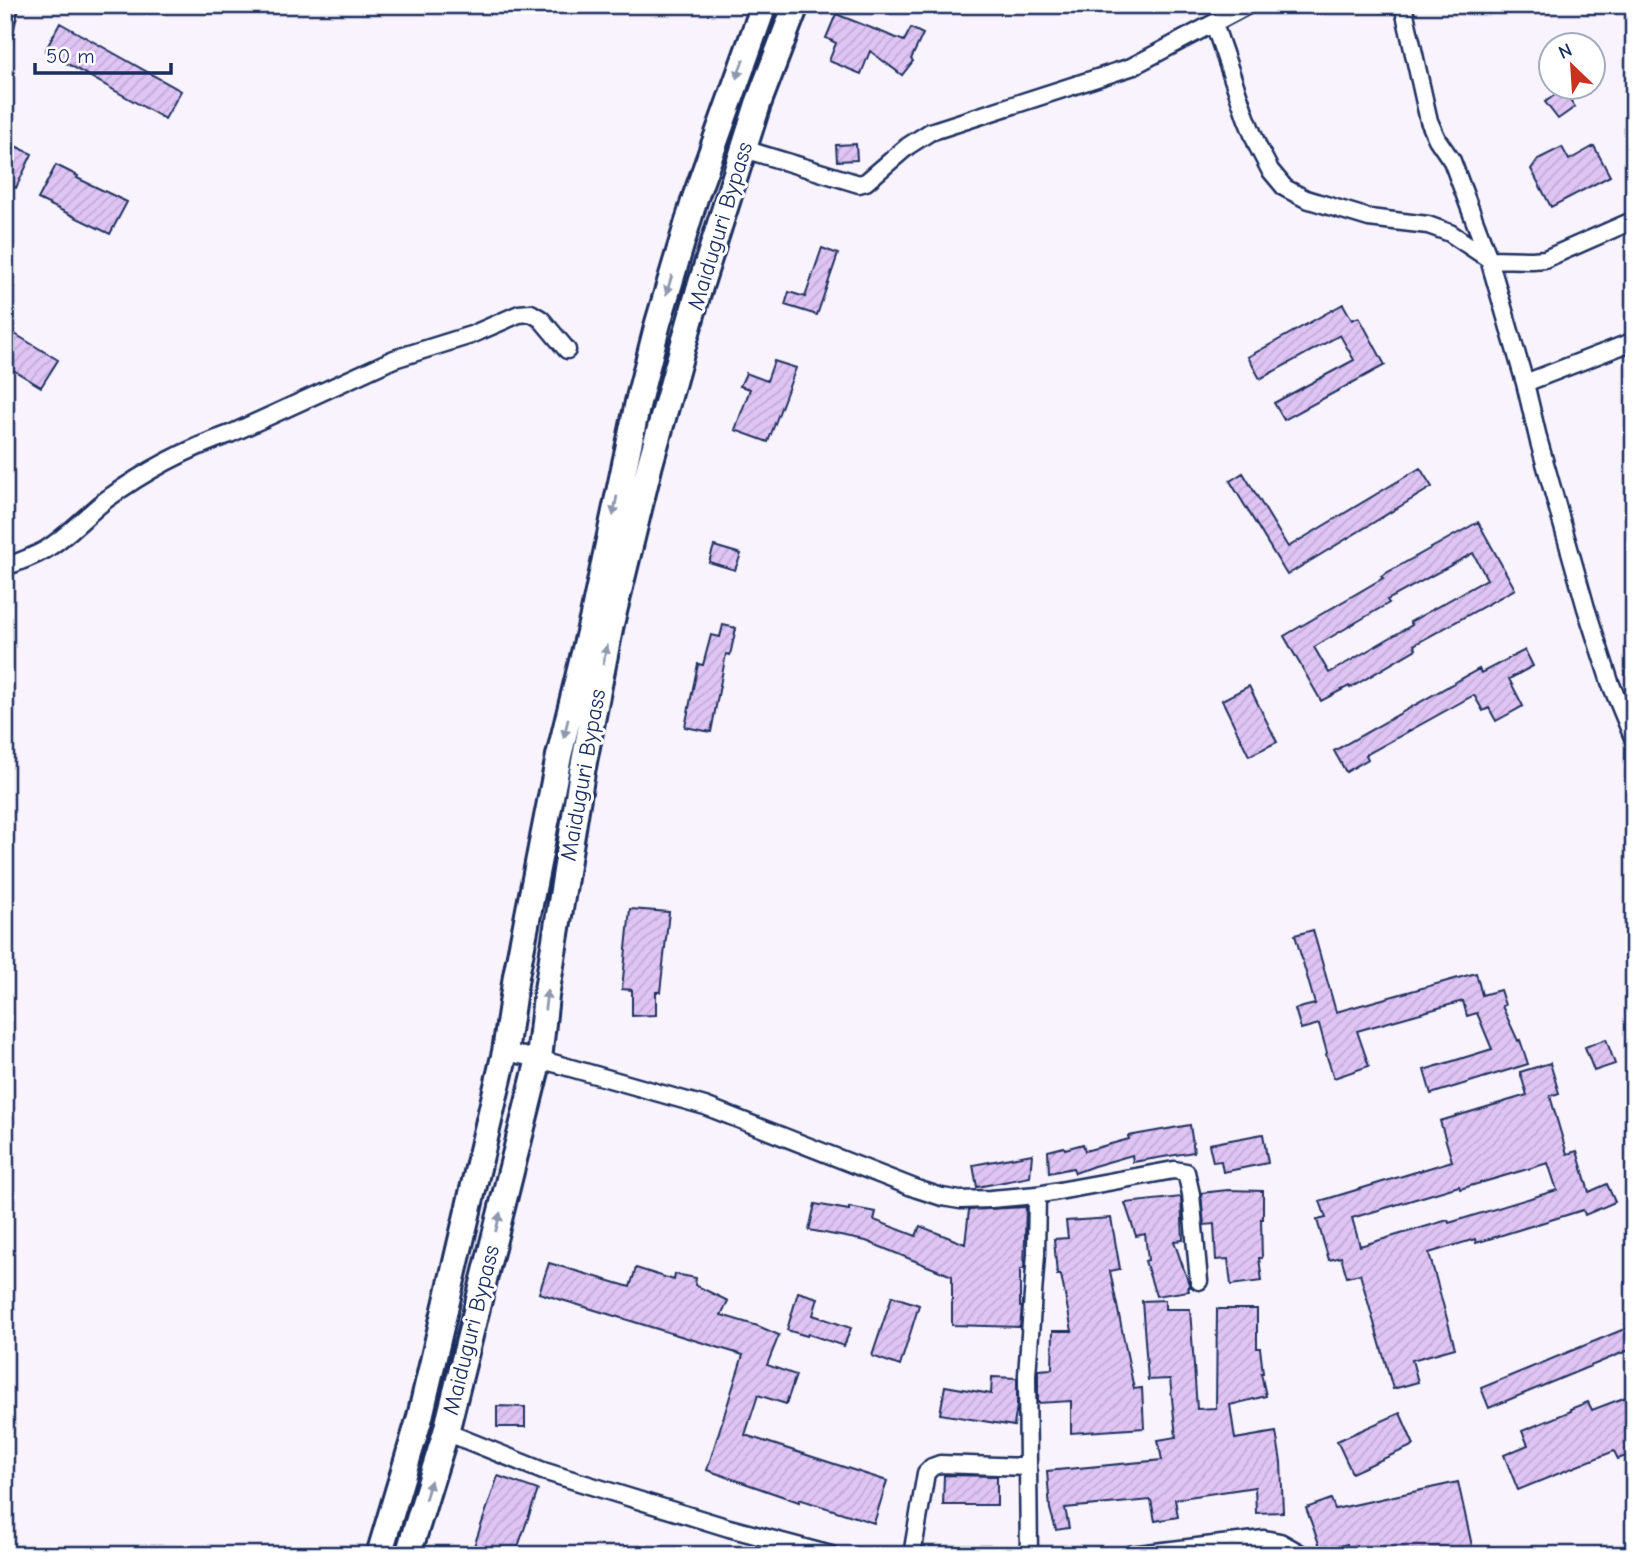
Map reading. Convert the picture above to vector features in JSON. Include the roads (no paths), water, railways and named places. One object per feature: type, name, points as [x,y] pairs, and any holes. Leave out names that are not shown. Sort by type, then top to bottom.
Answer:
[{"type":"highway","name":"Maiduguri Bypass","points":[[379,1555],[420,1417],[505,1052],[516,976],[559,756],[593,615],[638,402],[695,198],[764,5]]},
{"type":"highway","name":"Maiduguri Bypass","points":[[408,1555],[446,1432],[539,1059],[546,996],[582,772],[611,624],[650,464],[698,293],[758,104],[796,5]]},
{"type":"street","points":[[5,25],[10,5]]},
{"type":"street","points":[[744,149],[859,184],[866,182],[908,146],[930,132],[1131,67],[1248,5]]},
{"type":"street","points":[[1403,5],[1429,121],[1437,139],[1452,160],[1489,259],[1595,638],[1634,740]]},
{"type":"street","points":[[1214,24],[1246,117],[1270,170],[1284,188],[1306,199],[1369,218],[1428,225],[1450,233],[1489,259],[1545,259],[1634,219]]},
{"type":"street","points":[[5,567],[46,549],[107,499],[158,466],[394,359],[471,335],[519,314],[531,313],[541,319],[567,350]]},
{"type":"street","points":[[1525,383],[1634,341]]},
{"type":"street","points":[[505,1052],[539,1059],[705,1106],[942,1197],[970,1199],[1037,1195],[1174,1170],[1186,1172],[1191,1194],[1199,1280]]},
{"type":"street","points":[[1029,1555],[1027,1375],[1036,1254],[1037,1195]]},
{"type":"street","points":[[446,1432],[543,1471],[729,1528],[831,1555]]},
{"type":"street","points":[[912,1555],[926,1474],[932,1467],[1027,1467]]},
{"type":"street","points":[[1130,1555],[1264,1539],[1280,1542],[1303,1555]]}]
